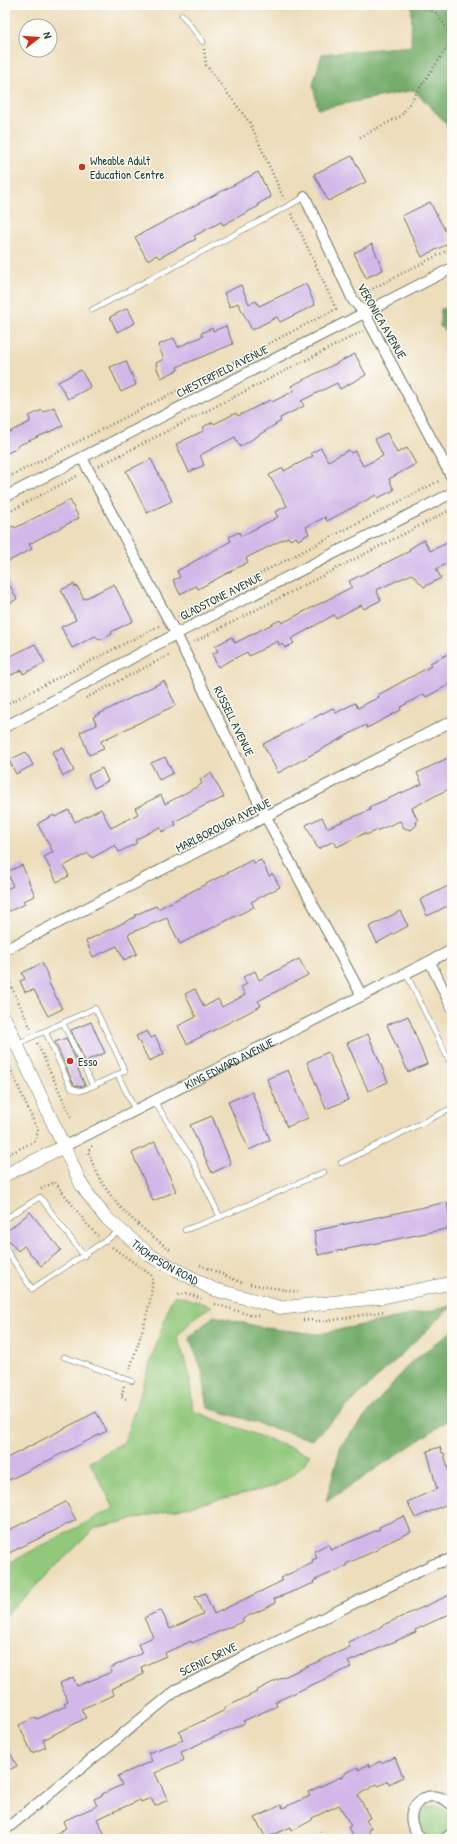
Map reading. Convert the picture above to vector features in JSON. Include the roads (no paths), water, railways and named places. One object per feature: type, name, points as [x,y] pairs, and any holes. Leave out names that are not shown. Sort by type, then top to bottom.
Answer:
[{"type":"street","name":"VERONICA AVENUE","points":[[305,197],[353,300],[364,312],[452,478]]},
{"type":"street","name":"CHESTERFIELD AVENUE","points":[[5,497],[452,268]]},
{"type":"street","name":"RUSSELL AVENUE","points":[[82,458],[176,634],[266,817],[362,996]]},
{"type":"street","name":"GLADSTONE AVENUE","points":[[5,727],[176,634],[452,493]]},
{"type":"street","name":"MARLBOROUGH AVENUE","points":[[5,950],[452,721]]},
{"type":"street","name":"KING EDWARD AVENUE","points":[[5,1175],[452,950]]},
{"type":"street","points":[[430,962],[452,1008]]},
{"type":"street","name":"THOMPSON ROAD","points":[[5,1019],[82,1186],[105,1217],[151,1256],[213,1289],[282,1308],[383,1297],[452,1283]]},
{"type":"street","name":"SCENIC DRIVE","points":[[5,1830],[178,1689],[434,1564],[452,1559]]},
{"type":"street","points":[[422,1839],[412,1828],[411,1820],[414,1806],[426,1797],[434,1796],[451,1800]]},
{"type":"street","points":[[445,1839],[452,1833]]},
{"type":"lane","points":[[182,15],[203,42]]},
{"type":"lane","points":[[92,310],[305,197]]},
{"type":"lane","points":[[406,973],[452,1068]]},
{"type":"lane","points":[[16,1044],[95,1008],[125,1071],[81,1091],[73,1089],[58,1054],[45,1031]]},
{"type":"lane","points":[[63,1022],[93,1086]]},
{"type":"lane","points":[[73,1056],[79,1056]]},
{"type":"lane","points":[[80,1074],[88,1075]]},
{"type":"lane","points":[[118,1075],[136,1110]]},
{"type":"lane","points":[[154,1101],[191,1157],[220,1217]]},
{"type":"lane","points":[[341,1163],[451,1110]]},
{"type":"lane","points":[[185,1230],[220,1217],[324,1172]]},
{"type":"lane","points":[[5,1219],[40,1197],[84,1256]]},
{"type":"lane","points":[[5,1248],[32,1290],[105,1242],[120,1230]]},
{"type":"lane","points":[[64,1357],[129,1381]]},
{"type":"place","name":"Wheable Adult Education Centre","points":[[82,167]]},
{"type":"place","name":"Esso","points":[[70,1061]]}]
